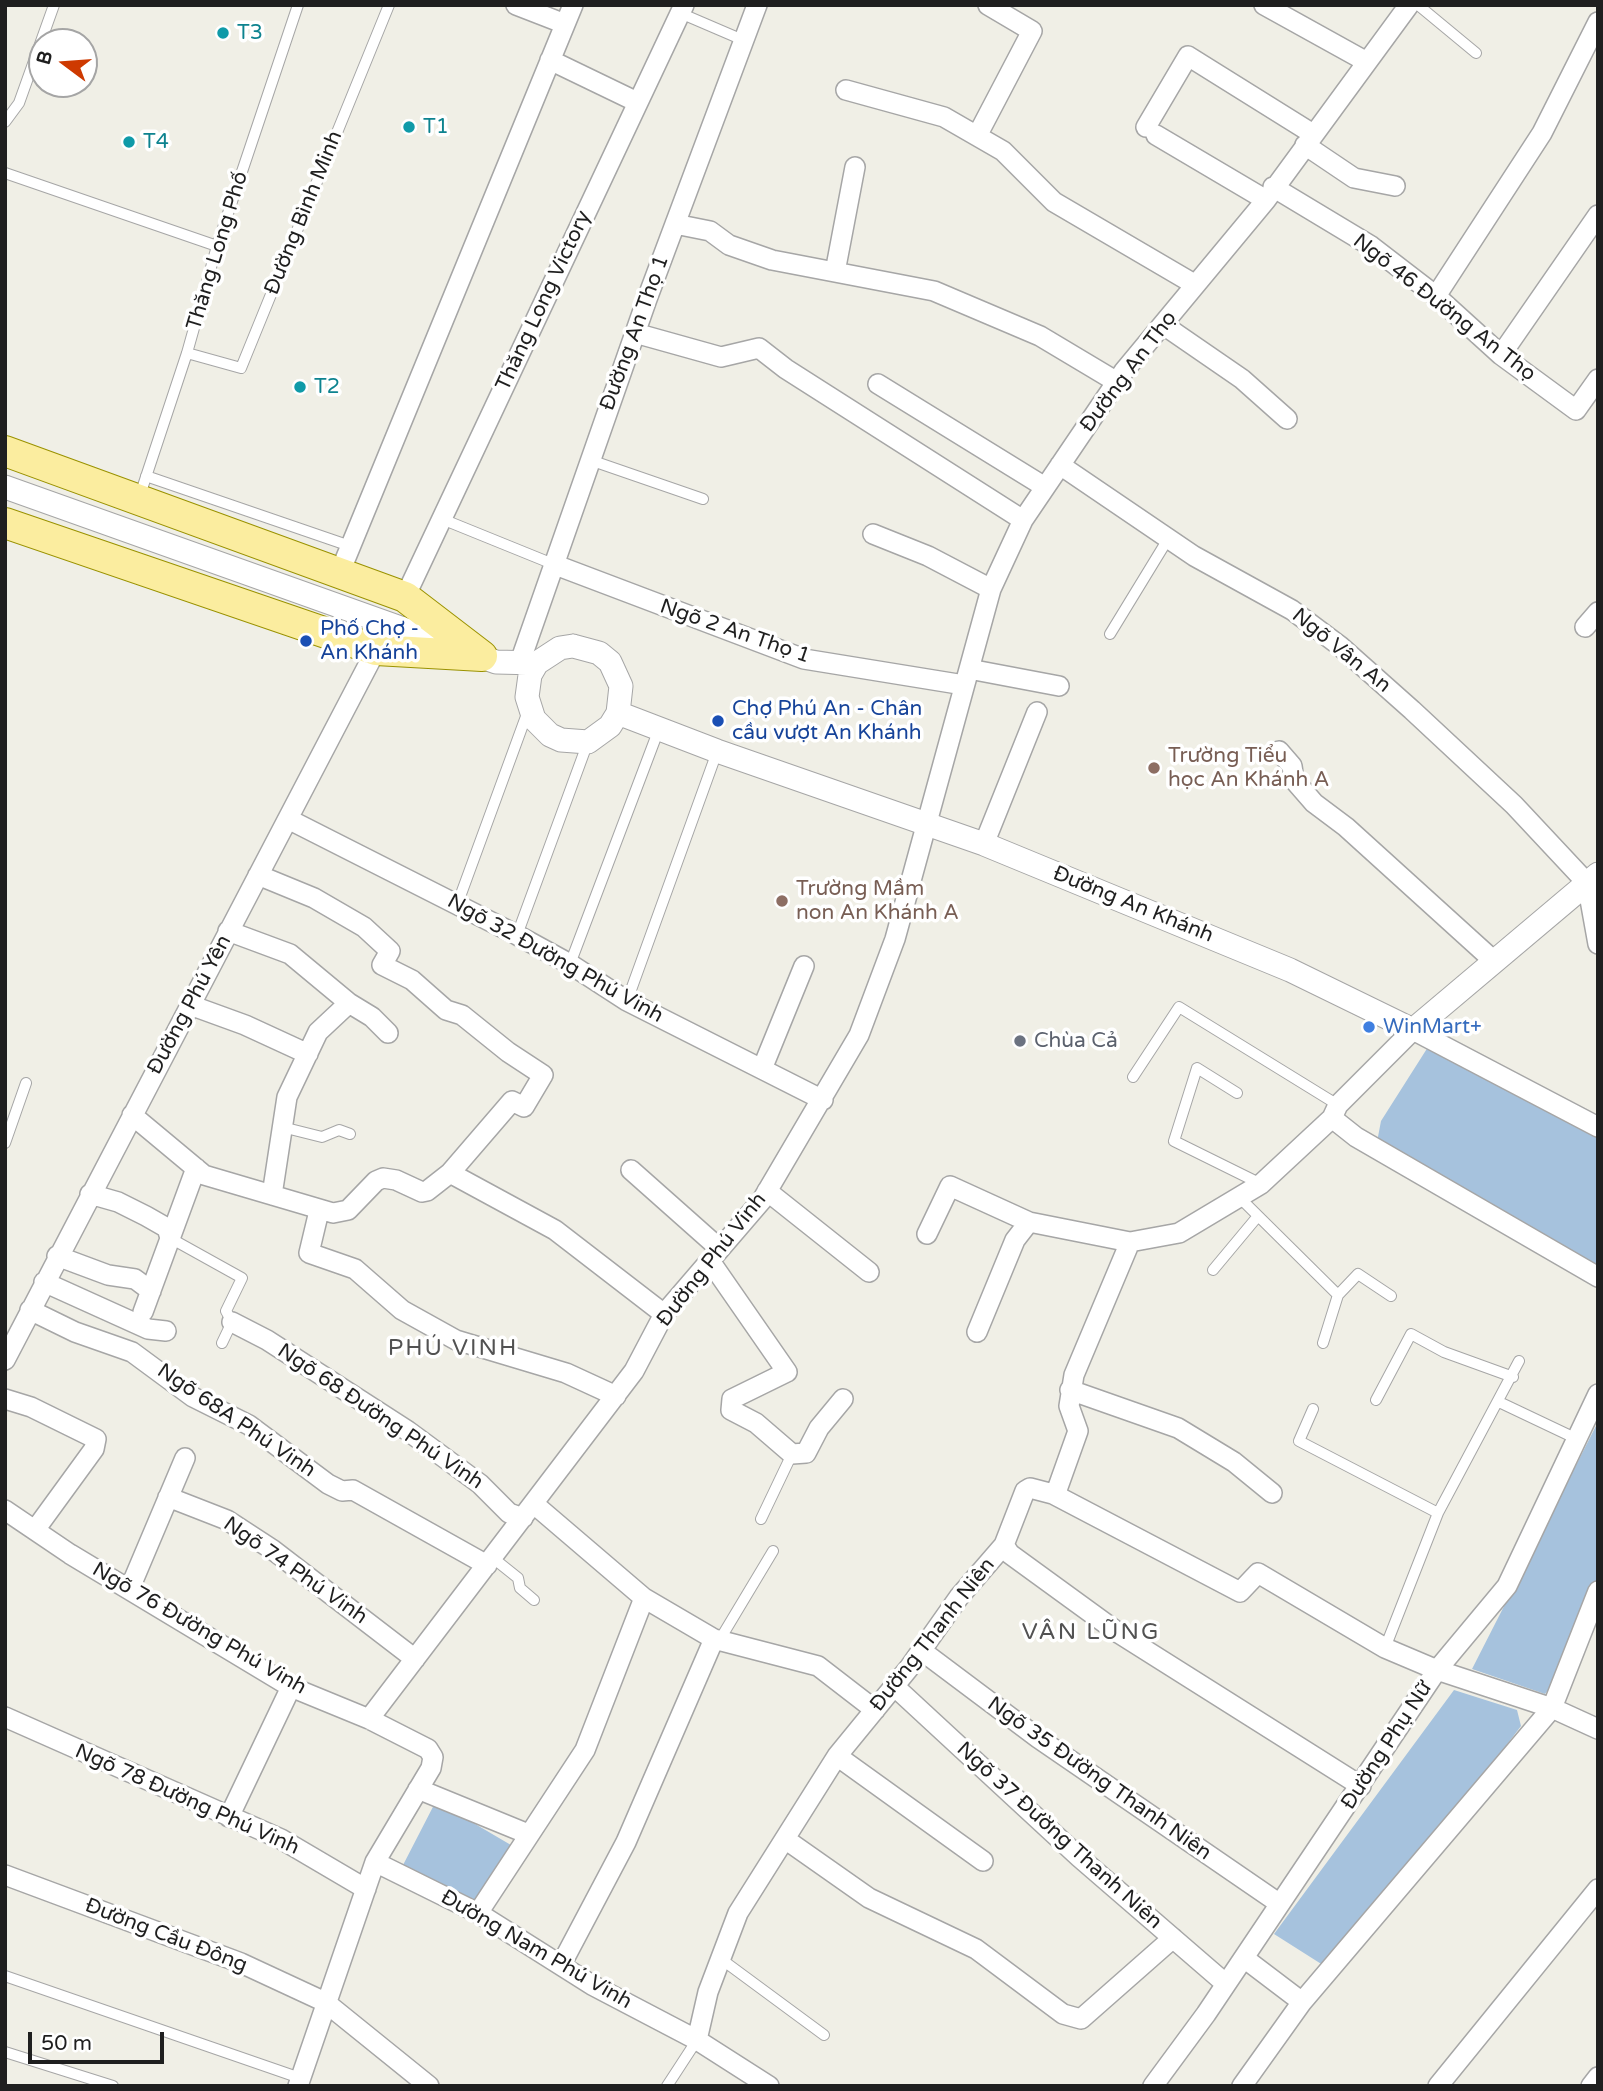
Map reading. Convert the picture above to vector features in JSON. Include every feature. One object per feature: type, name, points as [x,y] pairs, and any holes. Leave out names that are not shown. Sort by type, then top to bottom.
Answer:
[{"type":"main road","points":[[5,451],[143,487],[345,559],[405,597],[489,659]]},
{"type":"main road","points":[[5,523],[139,566],[376,650],[489,659]]},
{"type":"street","points":[[516,5],[565,24]]},
{"type":"street","points":[[345,559],[573,5]]},
{"type":"street","name":"Đường An Thọ 1","points":[[529,663],[553,564],[589,460],[757,5]]},
{"type":"street","points":[[977,136],[1032,31],[988,5]]},
{"type":"street","points":[[1264,5],[1367,62]]},
{"type":"street","name":"Đường An Thọ","points":[[928,826],[991,589],[1023,520],[1116,382],[1165,326],[1194,284],[1270,194],[1409,5]]},
{"type":"street","name":"Thăng Long Victory","points":[[405,597],[682,9]]},
{"type":"street","points":[[1436,296],[1542,133],[1598,22]]},
{"type":"street","name":"Ngõ 46 Đường An Thọ","points":[[1309,140],[1188,56],[1151,131],[1371,246],[1436,296],[1501,355],[1576,410],[1598,379]]},
{"type":"street","points":[[550,60],[638,102]]},
{"type":"street","points":[[846,90],[944,117],[1003,151],[1054,202],[1194,284]]},
{"type":"street","points":[[1309,140],[1353,178],[1395,186]]},
{"type":"street","points":[[835,272],[855,167]]},
{"type":"street","points":[[1501,355],[1598,215]]},
{"type":"street","points":[[675,224],[710,231],[729,245],[772,260],[934,291],[1040,336],[1116,382]]},
{"type":"street","points":[[1165,326],[1242,380],[1287,419]]},
{"type":"street","points":[[635,333],[721,357],[759,348],[786,369],[1023,520]]},
{"type":"street","points":[[878,384],[1045,487]]},
{"type":"street","name":"Ngõ Vân An","points":[[1060,465],[1168,539],[1292,610],[1340,646],[1592,878]]},
{"type":"street","points":[[5,488],[489,659],[529,663],[560,648],[573,646],[599,653],[617,673],[621,686],[618,713],[610,726],[588,742],[561,740],[550,736],[534,719],[528,700],[529,663]]},
{"type":"street","points":[[873,534],[928,555],[991,589]]},
{"type":"street","name":"Ngõ 2 An Thọ 1","points":[[553,564],[804,659],[1059,686]]},
{"type":"street","name":"Đường Phú Yên","points":[[5,1360],[376,650]]},
{"type":"street","points":[[489,659],[528,700]]},
{"type":"street","points":[[984,844],[1037,712]]},
{"type":"street","name":"Đường An Khánh","points":[[618,713],[717,751],[984,844],[1290,970],[1413,1030]]},
{"type":"street","points":[[1279,751],[1292,766],[1294,780],[1314,803],[1346,827],[1495,962]]},
{"type":"street","name":"Ngõ 32 Đường Phú Vinh","points":[[288,819],[517,935],[570,964],[626,1001],[822,1100]]},
{"type":"street","name":"Đường Phú Vinh","points":[[369,1719],[634,1371],[664,1314],[767,1191],[859,1035],[895,939],[928,826]]},
{"type":"street","points":[[132,1115],[204,1175],[319,1211],[348,1210],[376,1181],[383,1178],[396,1180],[422,1192],[450,1173],[512,1101],[524,1107],[542,1074],[508,1052],[462,1014],[446,1010],[412,980],[382,965],[390,951],[364,927],[314,898],[258,874]]},
{"type":"street","points":[[1592,878],[1598,944]]},
{"type":"street","points":[[928,1234],[950,1186],[1029,1222],[1130,1242],[1179,1233],[1261,1184],[1413,1030],[1592,878]]},
{"type":"street","points":[[229,931],[290,954],[349,1003],[372,1017],[388,1033]]},
{"type":"street","points":[[762,1069],[804,965]]},
{"type":"street","points":[[272,1195],[287,1097],[318,1032],[349,1003]]},
{"type":"street","points":[[190,1005],[245,1025],[308,1054]]},
{"type":"street","points":[[1413,1030],[1598,1127]]},
{"type":"street","points":[[1335,1112],[1356,1137],[1598,1277]]},
{"type":"street","points":[[143,1312],[196,1168]]},
{"type":"street","points":[[631,1170],[715,1255],[787,1372],[732,1399],[731,1410],[756,1423],[792,1454],[806,1453],[820,1428],[843,1399]]},
{"type":"street","points":[[450,1173],[555,1230],[664,1314]]},
{"type":"street","points":[[767,1191],[869,1272]]},
{"type":"street","points":[[90,1194],[118,1202],[146,1216],[167,1228],[170,1238]]},
{"type":"street","points":[[319,1211],[309,1253],[355,1269],[402,1310],[456,1340],[566,1373],[615,1396]]},
{"type":"street","points":[[977,1332],[1001,1271],[1016,1240],[1029,1222]]},
{"type":"street","points":[[1130,1242],[1070,1390],[1069,1406],[1078,1432],[1062,1478],[1053,1494],[1240,1592],[1258,1573],[1385,1648],[1437,1670],[1552,1708],[1598,1729]]},
{"type":"street","points":[[57,1256],[108,1275],[135,1279],[151,1290]]},
{"type":"street","points":[[44,1282],[148,1329],[166,1331]]},
{"type":"street","name":"Ngõ 68A Phú Vinh","points":[[30,1310],[75,1332],[132,1352],[193,1397],[249,1425],[328,1484],[342,1492],[353,1490],[490,1561]]},
{"type":"street","name":"Ngõ 68 Đường Phú Vinh","points":[[232,1322],[267,1340],[408,1431],[480,1484],[509,1513],[528,1511],[644,1598],[716,1640],[818,1666],[875,1710]]},
{"type":"street","points":[[1070,1390],[1178,1428],[1234,1462],[1272,1493]]},
{"type":"street","name":"Đường Phụ Nữ","points":[[1153,2086],[1244,1958],[1437,1670],[1507,1586],[1598,1394]]},
{"type":"street","points":[[5,1399],[31,1407],[96,1439],[94,1449],[35,1530]]},
{"type":"street","points":[[130,1588],[185,1458]]},
{"type":"street","name":"Đường Thanh Niên","points":[[697,2040],[738,1913],[837,1756],[922,1650],[959,1597],[1004,1545],[1025,1491],[1030,1488],[1053,1494]]},
{"type":"street","name":"Ngõ 74 Phú Vinh","points":[[169,1497],[227,1520],[273,1550],[415,1659]]},
{"type":"street","name":"Ngõ 76 Đường Phú Vinh","points":[[5,1510],[291,1687],[369,1719],[428,1749],[433,1757],[431,1768],[418,1789]]},
{"type":"street","points":[[1004,1545],[1010,1555],[1120,1634],[1361,1786]]},
{"type":"street","points":[[1242,2086],[1302,2002],[1552,1708],[1598,1591]]},
{"type":"street","points":[[478,1913],[527,1834],[585,1750],[644,1598]]},
{"type":"street","points":[[561,1965],[626,1842],[716,1640]]},
{"type":"street","name":"Ngõ 35 Đường Thanh Niên","points":[[922,1650],[1038,1738],[1280,1904]]},
{"type":"street","name":"Ngõ 37 Đường Thanh Niên","points":[[894,1686],[1079,1857],[1226,1984]]},
{"type":"street","points":[[229,1817],[291,1687]]},
{"type":"street","name":"Ngõ 78 Đường Phú Vinh","points":[[5,1717],[281,1839],[366,1889]]},
{"type":"street","points":[[837,1756],[983,1861]]},
{"type":"street","points":[[299,2082],[375,1862],[418,1789],[527,1834]]},
{"type":"street","points":[[785,1839],[869,1898],[976,1949],[1063,2014],[1081,2019],[1173,1938]]},
{"type":"street","name":"Đường Nam Phú Vinh","points":[[375,1862],[478,1913],[561,1965],[697,2040],[769,2086]]},
{"type":"street","name":"Đường Cầu Đông","points":[[5,1875],[241,1963],[325,2002],[429,2086]]},
{"type":"street","points":[[1438,2086],[1598,1889]]},
{"type":"street","points":[[1244,1958],[1302,2002]]},
{"type":"street","points":[[1591,2086],[1598,2077]]},
{"type":"lane","points":[[5,122],[19,103],[54,5]]},
{"type":"lane","name":"Thăng Long Phố","points":[[143,487],[187,353],[217,246],[298,5]]},
{"type":"lane","name":"Đường Bình Minh","points":[[187,353],[241,368],[388,5]]},
{"type":"lane","points":[[1418,5],[1476,53]]},
{"type":"lane","points":[[682,9],[743,40]]},
{"type":"lane","points":[[5,173],[217,246]]},
{"type":"lane","points":[[589,460],[704,499]]},
{"type":"lane","points":[[442,519],[553,564]]},
{"type":"lane","points":[[1110,634],[1168,539]]},
{"type":"lane","points":[[457,905],[528,700]]},
{"type":"lane","points":[[570,964],[659,728]]},
{"type":"lane","points":[[517,935],[588,742]]},
{"type":"lane","points":[[626,1001],[717,751]]},
{"type":"lane","points":[[1133,1077],[1179,1007],[1335,1112]]},
{"type":"lane","points":[[1237,1093],[1197,1068],[1174,1141],[1261,1184]]},
{"type":"lane","points":[[5,1143],[26,1083]]},
{"type":"lane","points":[[281,1127],[322,1137],[339,1130],[350,1134]]},
{"type":"lane","points":[[1240,1198],[1338,1295]]},
{"type":"lane","points":[[1213,1270],[1258,1216]]},
{"type":"lane","points":[[170,1238],[242,1278],[226,1311],[232,1322],[222,1343]]},
{"type":"lane","points":[[1323,1343],[1338,1295],[1358,1274],[1391,1296]]},
{"type":"lane","points":[[1376,1400],[1410,1334],[1444,1352],[1513,1377]]},
{"type":"lane","points":[[1385,1648],[1438,1513],[1513,1377],[1519,1361]]},
{"type":"lane","points":[[1499,1402],[1577,1439]]},
{"type":"lane","points":[[1313,1409],[1299,1441],[1438,1513]]},
{"type":"lane","points":[[761,1520],[792,1454]]},
{"type":"lane","points":[[716,1640],[773,1552]]},
{"type":"lane","points":[[490,1561],[518,1578],[520,1588],[534,1600]]},
{"type":"lane","points":[[721,1959],[824,2035]]},
{"type":"lane","points":[[5,1976],[299,2082]]},
{"type":"lane","points":[[667,2086],[697,2040]]},
{"type":"lane","points":[[5,2052],[113,2086]]},
{"type":"water","points":[[1428,1047],[1598,1135],[1598,1276],[1377,1142],[1381,1121]]},
{"type":"water","points":[[1598,1422],[1598,1579],[1558,1678],[1545,1694],[1472,1669]]},
{"type":"water","points":[[1454,1690],[1517,1710],[1521,1726],[1361,1937],[1326,1967],[1274,1934]]},
{"type":"water","points":[[436,1801],[516,1848],[477,1908],[402,1867]]},
{"type":"place","name":"T3","points":[[223,33]]},
{"type":"place","name":"T1","points":[[409,127]]},
{"type":"place","name":"T4","points":[[129,142]]},
{"type":"place","name":"T2","points":[[300,387]]},
{"type":"place","name":"Phố Chợ - An Khánh","points":[[306,641]]},
{"type":"place","name":"Chợ Phú An - Chân cầu vượt An Khánh","points":[[718,721]]},
{"type":"place","name":"Trường Tiểu học An Khánh A","points":[[1154,768]]},
{"type":"place","name":"Trường Mầm non An Khánh A","points":[[782,901]]},
{"type":"place","name":"WinMart+","points":[[1369,1027]]},
{"type":"place","name":"Chùa Cả","points":[[1020,1041]]},
{"type":"district","name":"PHÚ VINH","points":[[453,1349]]},
{"type":"district","name":"VÂN LŨNG","points":[[1091,1633]]}]
